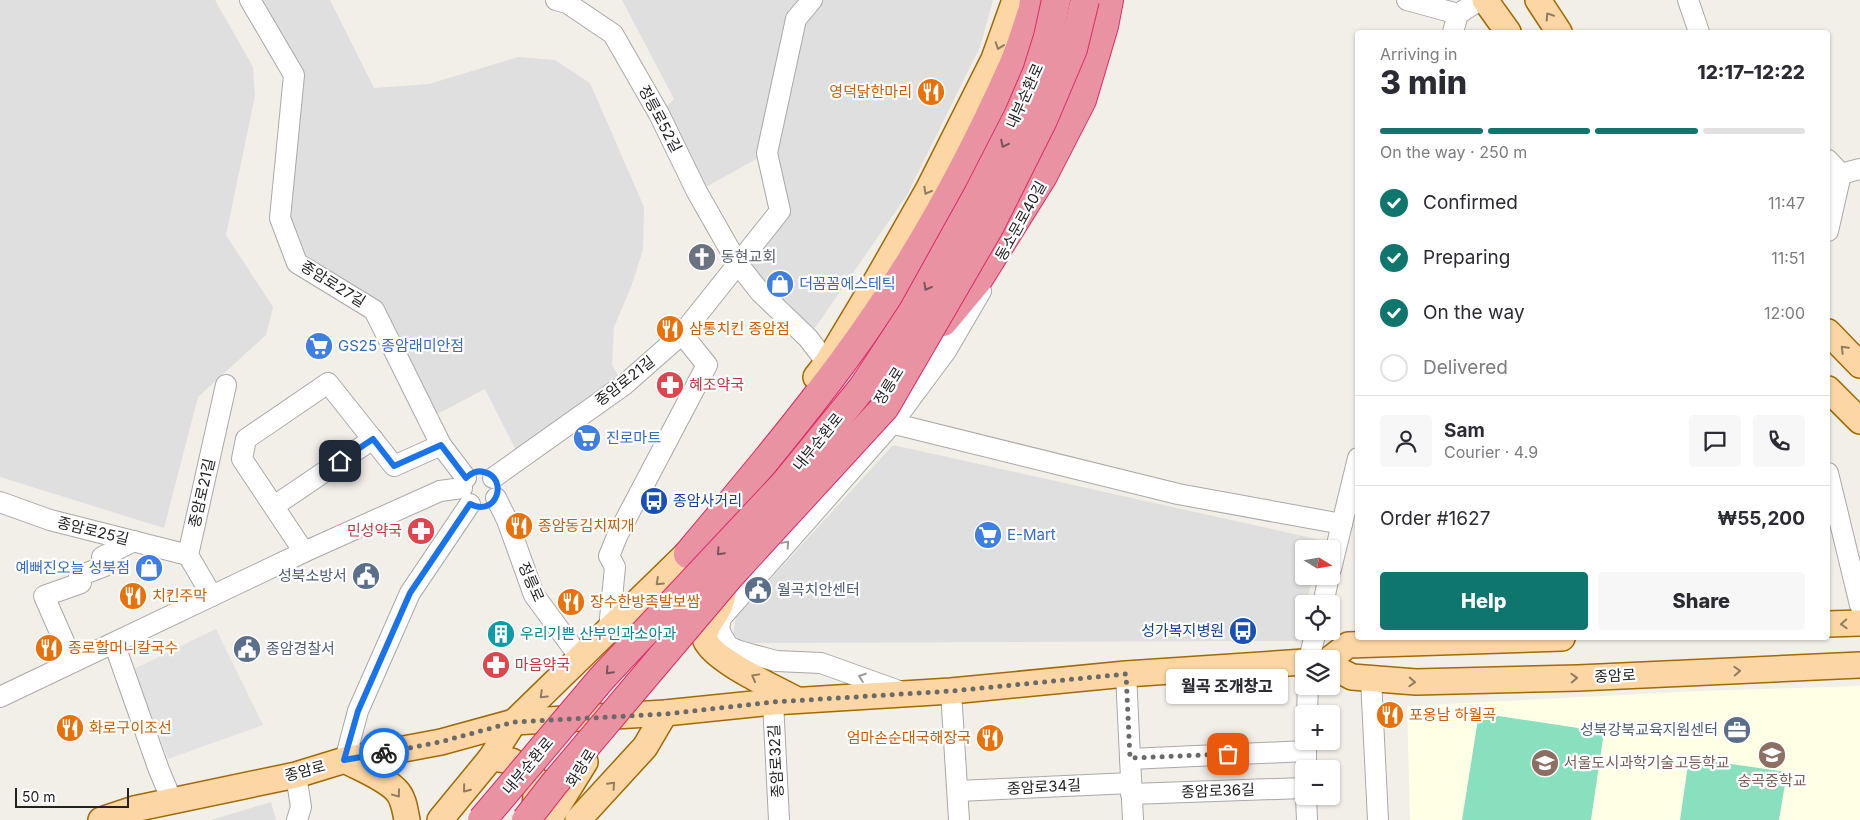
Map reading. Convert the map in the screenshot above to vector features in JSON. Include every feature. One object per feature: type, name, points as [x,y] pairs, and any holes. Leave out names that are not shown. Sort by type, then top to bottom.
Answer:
[{"type":"highway","name":"내부순환로","points":[[526,820],[554,784],[730,576],[885,407],[990,226],[1043,120],[1073,49],[1085,0]]},
{"type":"highway","points":[[890,385],[978,280],[1043,176],[1082,100],[1104,26],[1109,0]]},
{"type":"highway","points":[[688,554],[762,465],[842,363],[895,286],[942,208],[970,155],[1012,68],[1036,2]]},
{"type":"highway","name":"내부순환로","points":[[482,820],[602,678],[784,484],[863,387],[913,311],[978,194],[1038,72],[1048,37],[1036,2]]},
{"type":"main road","name":"정릉로","points":[[614,716],[649,657],[730,569],[785,504],[879,404],[959,267],[1011,173],[1036,123],[1066,53],[1079,0]]},
{"type":"main road","points":[[1485,0],[1507,30]]},
{"type":"main road","points":[[1538,0],[1558,30]]},
{"type":"main road","points":[[440,820],[491,758],[514,722],[688,554],[719,500],[827,363],[928,190],[994,60],[1036,2]]},
{"type":"main road","points":[[1830,334],[1860,365]]},
{"type":"main road","points":[[1830,391],[1860,421]]},
{"type":"main road","points":[[730,569],[720,606],[707,626],[706,638],[708,646],[727,662],[797,700]]},
{"type":"main road","points":[[1830,624],[1860,623]]},
{"type":"main road","points":[[1340,651],[1348,645],[1501,640]]},
{"type":"main road","name":"종암로","points":[[101,820],[134,809],[296,775],[344,760],[440,742],[514,722],[665,714],[797,700],[952,691],[1126,674],[1295,663]]},
{"type":"main road","name":"종암로","points":[[1340,671],[1352,677],[1371,679],[1416,682],[1467,682],[1860,665]]},
{"type":"main road","points":[[578,820],[645,747],[665,714]]},
{"type":"main road","name":"화랑로","points":[[549,820],[614,716]]},
{"type":"main road","points":[[491,758],[512,762],[536,780],[534,820]]},
{"type":"main road","points":[[344,760],[383,781],[397,791],[404,804],[407,820]]},
{"type":"street","name":"종암로27길","points":[[250,0],[294,75],[280,218],[297,263],[374,310],[441,445],[466,490]]},
{"type":"street","name":"정릉로52길","points":[[556,0],[567,2],[613,34],[659,114],[697,192],[738,264],[760,292],[808,338],[827,363]]},
{"type":"street","points":[[738,264],[780,211],[767,153],[796,19],[812,0]]},
{"type":"street","name":"동소문로40길","points":[[908,694],[821,662],[776,661],[738,651],[728,646],[722,636],[719,628],[721,618],[891,425],[946,351],[1009,243],[1080,114],[1111,22],[1114,0]]},
{"type":"street","points":[[1407,0],[1456,23],[1480,0]]},
{"type":"street","points":[[1688,0],[1698,30]]},
{"type":"street","points":[[1830,161],[1851,171],[1830,227]]},
{"type":"street","name":"종암로21길","points":[[494,478],[624,385],[682,334],[738,264]]},
{"type":"street","points":[[609,629],[615,567],[609,556],[618,534],[707,365],[682,334]]},
{"type":"street","points":[[304,552],[242,459],[246,439],[328,383],[394,466],[441,445]]},
{"type":"street","name":"종암로21길","points":[[188,555],[226,385]]},
{"type":"street","points":[[866,418],[1178,494],[1342,524]]},
{"type":"street","points":[[274,506],[373,439]]},
{"type":"street","points":[[1338,540],[1355,470]]},
{"type":"street","points":[[344,760],[358,711],[410,593],[466,490],[470,474],[481,471],[494,478],[498,486],[496,498],[487,506],[475,507],[466,490]]},
{"type":"street","points":[[1830,480],[1860,605]]},
{"type":"street","points":[[0,697],[304,552],[440,491],[466,490]]},
{"type":"street","name":"정릉로","points":[[496,498],[507,520],[534,595],[581,659]]},
{"type":"street","name":"종암로25길","points":[[0,502],[50,520],[188,555]]},
{"type":"street","points":[[73,662],[44,596],[81,583],[78,576],[105,566],[102,557],[134,541]]},
{"type":"street","points":[[188,555],[212,596]]},
{"type":"street","points":[[114,643],[159,770],[172,801]]},
{"type":"street","points":[[1126,674],[1133,820]]},
{"type":"street","points":[[1371,679],[1378,820]]},
{"type":"street","points":[[952,691],[959,820]]},
{"type":"street","name":"종암로32길","points":[[773,702],[779,820]]},
{"type":"street","points":[[1130,758],[1306,754]]},
{"type":"street","points":[[296,775],[301,807],[297,820]]},
{"type":"street","name":"종암로34길","points":[[958,791],[1131,788]]},
{"type":"street","name":"종암로36길","points":[[1131,788],[1295,788]]},
{"type":"street","points":[[1306,805],[1307,820]]},
{"type":"shaded area","points":[[0,0],[215,0],[253,67],[255,96],[226,235],[273,307],[266,335],[198,397],[164,528],[0,477]]},
{"type":"shaded area","points":[[250,0],[330,0],[374,88],[429,84],[518,57],[555,60],[590,83],[644,207],[643,250],[631,287],[614,327],[612,365],[624,385],[520,458],[485,389],[428,419],[374,310],[299,264],[280,218],[294,75]]},
{"type":"shaded area","points":[[622,0],[993,0],[980,47],[907,195],[808,338],[738,264],[780,211],[767,153],[697,192],[659,114],[674,99]]},
{"type":"shaded area","points":[[893,445],[1321,540],[1295,540],[1295,585],[1311,585],[1308,595],[1295,595],[1295,640],[1298,641],[743,643],[733,634],[736,617]]},
{"type":"shaded area","points":[[216,629],[263,725],[168,759],[134,669]]},
{"type":"shaded area","points":[[1860,686],[1860,820],[1410,820],[1407,706],[1699,691]]},
{"type":"shaded area","points":[[271,802],[276,820],[211,820]]},
{"type":"green space","points":[[1479,713],[1604,732],[1591,820],[1462,820]]},
{"type":"green space","points":[[1689,758],[1787,772],[1779,820],[1680,820]]},
{"type":"way so far","points":[[384,753],[440,742],[514,722],[665,714],[773,702],[952,691],[1126,674],[1130,758],[1228,754]]},
{"type":"place","name":"영덕닭한마리","points":[[931,92]]},
{"type":"place","name":"동현교회","points":[[702,257]]},
{"type":"place","name":"더꼼꼼에스테틱","points":[[780,284]]},
{"type":"place","name":"삼통치킨 종암점","points":[[670,329]]},
{"type":"place","name":"GS25 종암래미안점","points":[[319,346]]},
{"type":"place","name":"혜조약국","points":[[670,385]]},
{"type":"place","name":"진로마트","points":[[587,438]]},
{"type":"place","name":"종암사거리","points":[[654,501]]},
{"type":"place","name":"종암동김치찌개","points":[[519,526]]},
{"type":"place","name":"민성약국","points":[[421,531]]},
{"type":"place","name":"E-Mart","points":[[988,535]]},
{"type":"place","name":"예뻐진오늘 성북점","points":[[149,568]]},
{"type":"place","name":"성북소방서","points":[[366,576]]},
{"type":"place","name":"월곡치안센터","points":[[758,590]]},
{"type":"place","name":"치킨주막","points":[[133,596]]},
{"type":"place","name":"장수한방족발보쌈","points":[[571,602]]},
{"type":"place","name":"성가복지병원","points":[[1243,631]]},
{"type":"place","name":"우리기쁜 산부인과소아과","points":[[501,634]]},
{"type":"place","name":"종로할머니칼국수","points":[[49,648]]},
{"type":"place","name":"종암경찰서","points":[[247,649]]},
{"type":"place","name":"마음약국","points":[[496,665]]},
{"type":"place","name":"포옹남 하월곡","points":[[1390,715]]},
{"type":"place","name":"화로구이조선","points":[[70,728]]},
{"type":"place","name":"성북강북교육지원센터","points":[[1737,730]]},
{"type":"place","name":"엄마손순대국해장국","points":[[990,738]]},
{"type":"place","name":"월곡 조개창고","points":[[1228,754]]},
{"type":"place","name":"숭곡중학교","points":[[1772,755]]},
{"type":"place","name":"서울도시과학기술고등학교","points":[[1545,763]]},
{"type":"route","points":[[340,461],[373,439],[394,466],[441,445],[466,478],[470,474],[481,471],[492,476],[498,486],[496,498],[492,503],[481,508],[470,504],[410,593],[358,711],[344,760],[384,753]]}]
